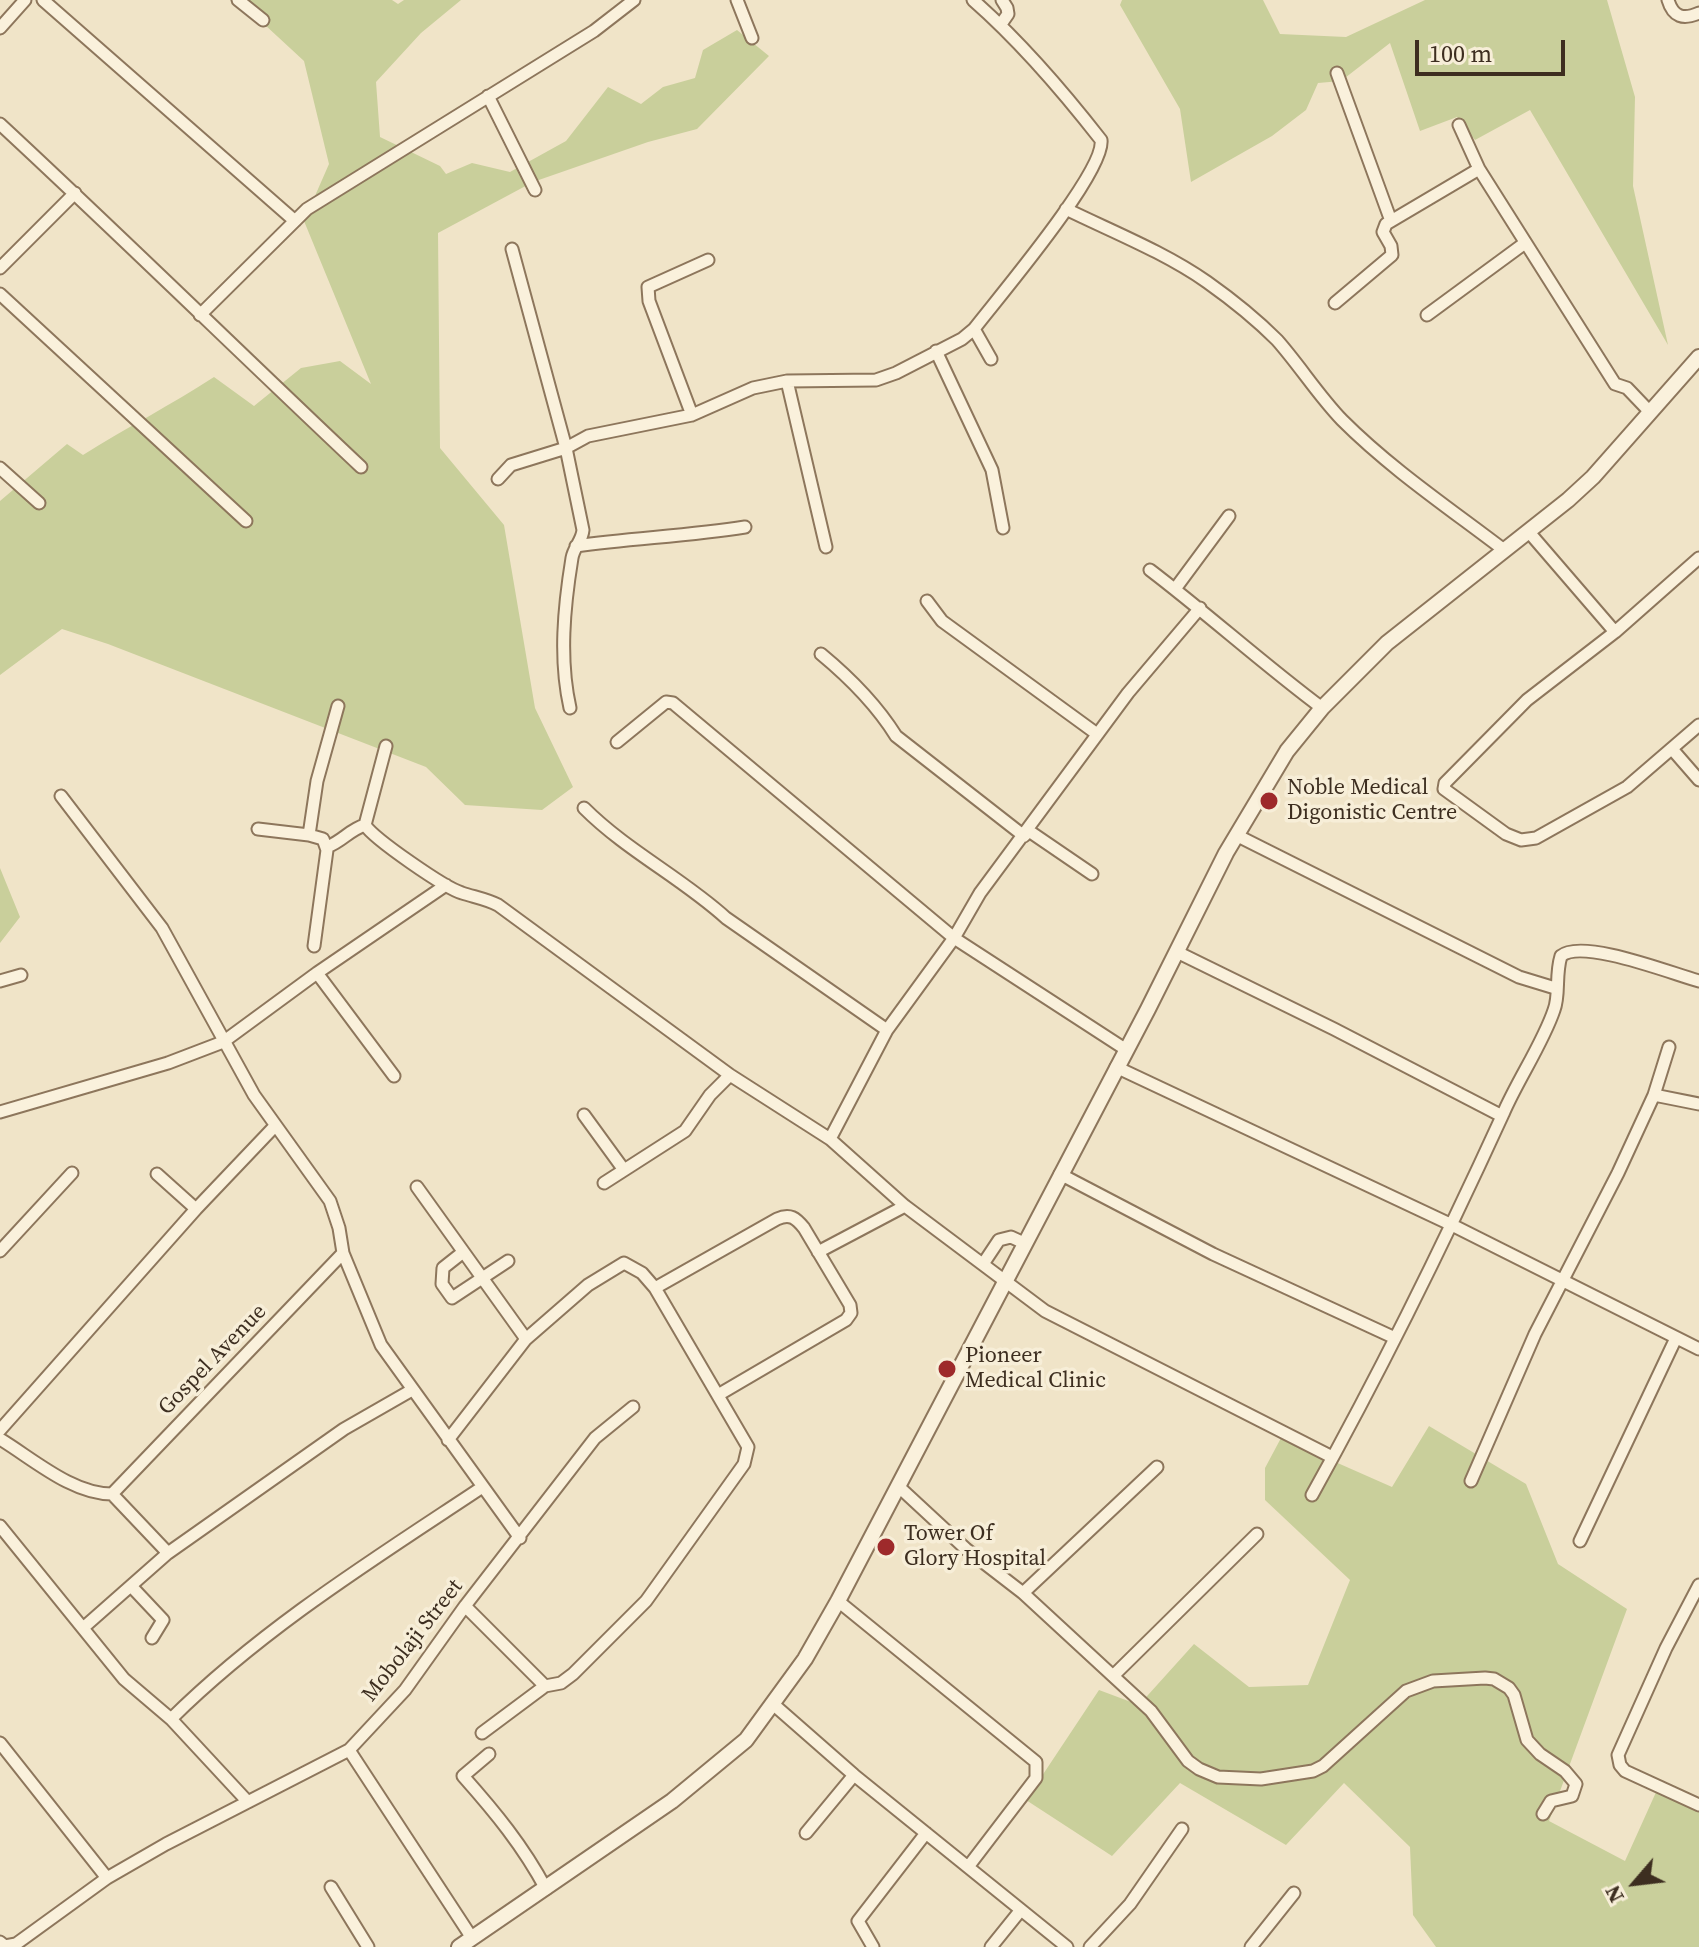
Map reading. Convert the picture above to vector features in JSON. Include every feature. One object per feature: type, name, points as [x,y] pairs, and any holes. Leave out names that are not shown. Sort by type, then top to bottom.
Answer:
[{"type":"street","points":[[0,28],[25,0]]},
{"type":"street","points":[[43,0],[295,221]]},
{"type":"street","points":[[238,0],[263,20]]},
{"type":"street","points":[[200,315],[307,209],[594,31],[634,0]]},
{"type":"street","points":[[737,0],[752,38]]},
{"type":"street","points":[[498,479],[511,465],[566,448],[588,436],[692,415],[753,388],[787,381],[876,380],[962,339],[974,329],[1066,209],[1093,168],[1100,154],[1101,140],[1060,88],[1001,24],[973,0]]},
{"type":"street","points":[[1001,24],[1008,14],[1002,0]]},
{"type":"street","points":[[1668,0],[1677,15],[1686,18],[1699,13]]},
{"type":"street","points":[[1337,73],[1391,221]]},
{"type":"street","points":[[488,96],[535,190]]},
{"type":"street","points":[[0,124],[361,467]]},
{"type":"street","points":[[1459,125],[1479,169],[1615,384],[1627,388],[1649,411]]},
{"type":"street","points":[[1335,303],[1392,255],[1383,232],[1386,224],[1479,169]]},
{"type":"street","points":[[0,268],[75,193]]},
{"type":"street","points":[[1066,209],[1171,260],[1207,282],[1260,323],[1316,392],[1363,440],[1504,550]]},
{"type":"street","points":[[1427,315],[1525,243]]},
{"type":"street","points":[[512,249],[566,448],[583,530],[576,546],[564,620],[564,668],[570,708]]},
{"type":"street","points":[[692,415],[649,301],[648,287],[708,260]]},
{"type":"street","points":[[0,294],[246,521]]},
{"type":"street","points":[[974,329],[991,359]]},
{"type":"street","points":[[936,351],[992,470],[1003,528]]},
{"type":"street","points":[[459,1947],[672,1801],[746,1740],[805,1659],[838,1601],[1236,835],[1287,751],[1322,708],[1387,643],[1593,477],[1699,357]]},
{"type":"street","points":[[787,381],[826,547]]},
{"type":"street","points":[[0,468],[39,503]]},
{"type":"street","points":[[1175,589],[1229,516]]},
{"type":"street","points":[[576,546],[745,527]]},
{"type":"street","points":[[1528,531],[1615,632]]},
{"type":"street","points":[[1699,558],[1615,632],[1527,700],[1445,783],[1444,791],[1506,834],[1526,841],[1582,814],[1627,787],[1699,725]]},
{"type":"street","points":[[1150,570],[1200,608],[1258,660],[1322,708]]},
{"type":"street","points":[[927,601],[942,621],[1097,734]]},
{"type":"street","points":[[830,1139],[887,1030],[954,938],[980,893],[1128,693],[1200,608]]},
{"type":"street","points":[[821,654],[846,674],[896,736],[1024,836]]},
{"type":"street","points":[[617,742],[666,702],[673,703],[954,938],[1125,1049]]},
{"type":"street","points":[[309,835],[317,781],[338,706]]},
{"type":"street","points":[[365,825],[386,746]]},
{"type":"street","points":[[1672,749],[1699,780]]},
{"type":"street","points":[[61,796],[162,928],[223,1042],[275,1126],[330,1201],[343,1253],[381,1345],[481,1488],[520,1538]]},
{"type":"street","points":[[584,808],[607,830],[655,862],[726,918],[887,1030]]},
{"type":"street","points":[[327,847],[342,841],[351,830],[365,825]]},
{"type":"street","points":[[365,825],[376,838],[446,885],[498,905],[730,1075],[830,1139],[905,1206],[1045,1311],[1332,1457]]},
{"type":"street","points":[[258,829],[309,835],[323,839],[327,847],[314,946]]},
{"type":"street","points":[[1024,836],[1029,831],[1092,874]]},
{"type":"street","points":[[1236,835],[1519,977],[1555,988]]},
{"type":"street","points":[[0,1112],[168,1063],[223,1042],[446,885]]},
{"type":"street","points":[[1312,1495],[1452,1225],[1554,1010],[1556,972],[1561,956],[1570,951],[1605,954],[1699,981]]},
{"type":"street","points":[[1177,952],[1502,1116]]},
{"type":"street","points":[[317,973],[394,1076]]},
{"type":"street","points":[[0,981],[21,975]]},
{"type":"street","points":[[1471,1481],[1561,1281],[1618,1173],[1654,1095],[1669,1047]]},
{"type":"street","points":[[1116,1067],[1452,1225],[1699,1349]]},
{"type":"street","points":[[604,1183],[685,1131],[710,1095],[730,1075]]},
{"type":"street","points":[[1654,1095],[1699,1104]]},
{"type":"street","points":[[584,1115],[624,1170]]},
{"type":"street","points":[[0,1430],[196,1209],[275,1126]]},
{"type":"street","points":[[0,1251],[72,1173]]},
{"type":"street","points":[[157,1174],[196,1209]]},
{"type":"street","points":[[1060,1174],[1213,1254],[1395,1338]]},
{"type":"street","points":[[417,1187],[526,1339]]},
{"type":"street","points":[[818,1252],[905,1206]]},
{"type":"street","points":[[655,1288],[783,1216],[796,1218],[850,1305],[849,1317],[718,1395]]},
{"type":"street","points":[[983,1264],[999,1240],[1011,1237],[1024,1243]]},
{"type":"street","name":"Gospel Avenue","points":[[112,1494],[343,1253]]},
{"type":"street","points":[[462,1253],[443,1268],[442,1284],[452,1298],[508,1261]]},
{"type":"street","points":[[448,1440],[526,1339],[588,1285],[620,1263],[631,1265],[655,1288],[748,1447],[744,1464],[646,1601],[573,1674],[561,1683],[545,1686],[482,1733]]},
{"type":"street","points":[[1580,1541],[1676,1338]]},
{"type":"street","points":[[83,1628],[168,1553],[284,1469],[344,1429],[412,1390]]},
{"type":"street","name":"Mobolaji Street","points":[[0,1942],[5,1946],[16,1944],[107,1878],[349,1750],[405,1690],[465,1606],[595,1438],[633,1407]]},
{"type":"street","points":[[0,1439],[94,1494],[112,1494],[168,1553]]},
{"type":"street","points":[[1023,1593],[1157,1467]]},
{"type":"street","points":[[898,1486],[966,1549],[1023,1593],[1151,1711],[1188,1761],[1199,1769],[1218,1777],[1261,1779],[1313,1771],[1323,1766],[1406,1691],[1423,1683],[1463,1677],[1494,1679],[1514,1695],[1527,1740],[1576,1784],[1572,1796],[1553,1800],[1543,1814]]},
{"type":"street","points":[[171,1719],[209,1682],[344,1579],[481,1488]]},
{"type":"street","points":[[0,1526],[124,1679],[171,1719],[248,1802]]},
{"type":"street","points":[[1113,1676],[1257,1534]]},
{"type":"street","points":[[1699,1585],[1666,1648],[1618,1755],[1625,1771],[1699,1805]]},
{"type":"street","points":[[131,1586],[163,1620],[152,1638]]},
{"type":"street","points":[[838,1601],[1036,1762],[1036,1778],[968,1867]]},
{"type":"street","points":[[465,1606],[545,1686]]},
{"type":"street","points":[[773,1704],[854,1775],[1067,1947]]},
{"type":"street","points":[[0,1743],[107,1878]]},
{"type":"street","points":[[349,1750],[472,1938]]},
{"type":"street","points":[[489,1754],[463,1776],[516,1838],[546,1889]]},
{"type":"street","points":[[806,1833],[854,1775]]},
{"type":"street","points":[[1090,1947],[1130,1904],[1182,1829]]},
{"type":"street","points":[[873,1947],[858,1921],[926,1833]]},
{"type":"street","points":[[331,1887],[368,1947]]},
{"type":"street","points":[[1251,1947],[1294,1893]]},
{"type":"street","points":[[991,1947],[1020,1911]]},
{"type":"green space","points":[[238,0],[392,0],[398,4],[404,0],[461,0],[421,33],[376,82],[380,137],[440,166],[446,174],[472,163],[510,172],[566,141],[608,87],[641,104],[663,87],[695,78],[703,50],[737,30],[769,56],[697,129],[648,142],[533,182],[438,233],[440,448],[504,525],[535,708],[573,787],[542,810],[465,805],[426,767],[62,629],[0,675],[0,501],[67,444],[83,455],[214,377],[254,406],[301,368],[340,361],[371,384],[304,221],[329,164],[304,61]]},
{"type":"green space","points":[[1122,0],[1263,0],[1280,34],[1346,37],[1425,0],[1607,0],[1635,97],[1633,186],[1668,345],[1530,110],[1475,140],[1457,117],[1420,131],[1390,43],[1341,81],[1318,83],[1306,110],[1272,136],[1191,182],[1180,109],[1120,5]]},
{"type":"green space","points":[[0,868],[20,917],[0,943]]},
{"type":"green space","points":[[1429,1426],[1526,1484],[1558,1564],[1627,1609],[1549,1821],[1625,1861],[1657,1790],[1699,1804],[1699,1947],[1436,1947],[1413,1915],[1410,1847],[1344,1783],[1286,1845],[1180,1783],[1112,1856],[1026,1800],[1099,1690],[1139,1705],[1194,1644],[1249,1687],[1308,1685],[1350,1580],[1265,1500],[1265,1468],[1281,1438],[1392,1487]]},
{"type":"place","name":"Noble Medical Digonistic Centre","points":[[1269,801]]},
{"type":"place","name":"Pioneer Medical Clinic","points":[[947,1369]]},
{"type":"place","name":"Tower Of Glory Hospital","points":[[886,1547]]}]
